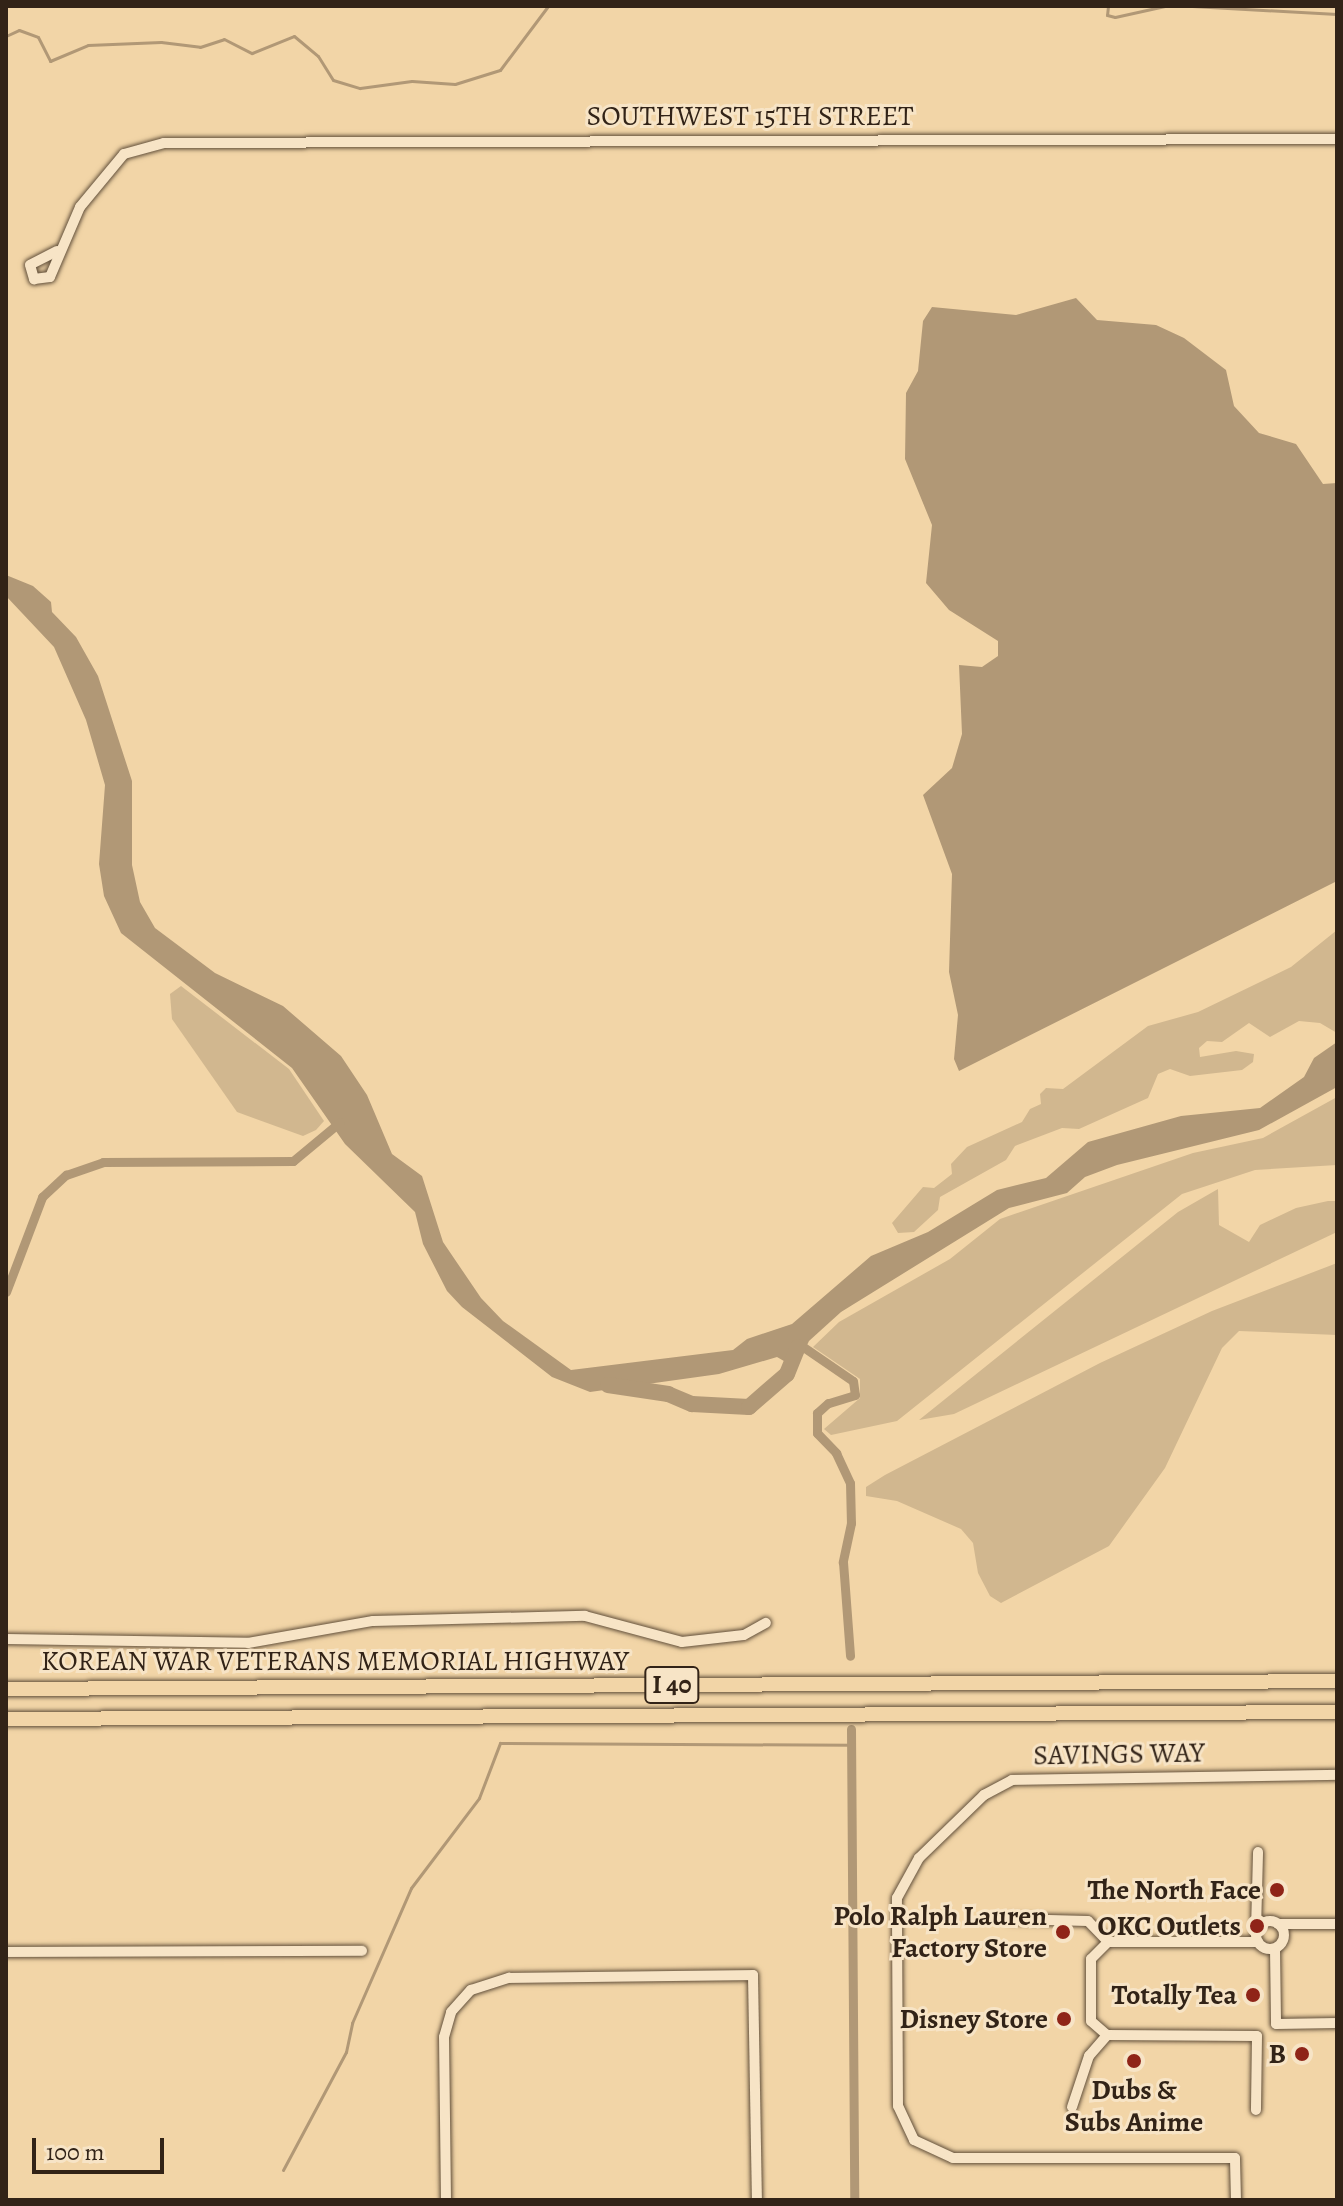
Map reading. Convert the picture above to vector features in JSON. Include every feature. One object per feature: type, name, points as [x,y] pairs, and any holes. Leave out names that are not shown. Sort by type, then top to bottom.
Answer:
[{"type":"highway","name":"KOREAN WAR VETERANS MEMORIAL HIGHWAY","points":[[6,1689],[1337,1681]]},
{"type":"highway","name":"KOREAN WAR VETERANS MEMORIAL HIGHWAY","points":[[6,1719],[1337,1712]]},
{"type":"street","name":"SOUTHWEST 15TH STREET","points":[[57,251],[87,195],[124,154],[164,143],[1337,139]]},
{"type":"street","points":[[6,1639],[248,1643],[373,1621],[585,1616],[658,1638],[716,1641],[766,1623]]},
{"type":"street","name":"SAVINGS WAY","points":[[1236,2200],[1235,2158],[953,2158],[914,2140],[898,2106],[897,1898],[919,1858],[984,1795],[1012,1780],[1337,1775]]},
{"type":"street","points":[[1257,1936],[1258,1852]]},
{"type":"street","points":[[1010,1919],[1088,1921],[1108,1942]]},
{"type":"street","points":[[1257,1936],[1267,1922],[1337,1924]]},
{"type":"street","points":[[1276,2024],[1275,1949],[1283,1939],[1278,1924]]},
{"type":"street","points":[[1275,1949],[1257,1936],[1108,1942],[1091,1959],[1091,2021],[1107,2035],[1257,2036],[1276,2024],[1337,2023]]},
{"type":"street","points":[[6,1952],[362,1951]]},
{"type":"street","points":[[446,2200],[444,2037],[457,2003],[496,1979],[753,1975],[757,2200]]},
{"type":"street","points":[[1072,2107],[1089,2056],[1107,2035]]},
{"type":"street","points":[[1256,2110],[1257,2036]]},
{"type":"shaded area","points":[[1076,298],[1097,320],[1156,325],[1184,338],[1226,370],[1234,406],[1259,433],[1296,444],[1323,484],[1337,483],[1337,881],[959,1071],[954,1059],[958,1015],[949,972],[952,874],[923,795],[952,768],[962,734],[959,665],[982,667],[998,656],[998,641],[949,610],[926,583],[932,525],[905,459],[906,393],[918,371],[923,321],[932,307],[1016,315]]},
{"type":"shaded area","points":[[6,575],[33,586],[51,602],[52,612],[76,637],[98,676],[132,781],[132,865],[140,902],[155,928],[215,973],[283,1006],[341,1056],[367,1095],[392,1154],[422,1176],[443,1242],[481,1298],[503,1321],[571,1370],[733,1350],[747,1339],[792,1324],[871,1256],[928,1232],[997,1190],[1046,1178],[1088,1142],[1181,1116],[1260,1108],[1304,1077],[1314,1058],[1337,1042],[1337,1087],[1259,1130],[1117,1165],[1085,1177],[1067,1193],[1009,1208],[841,1312],[809,1341],[796,1368],[777,1357],[719,1374],[590,1392],[552,1377],[462,1307],[447,1291],[423,1244],[415,1212],[345,1144],[292,1068],[121,933],[104,896],[99,864],[105,785],[86,720],[54,647],[6,596]]},
{"type":"shaded area","points":[[1337,930],[1337,1033],[1320,1023],[1299,1021],[1270,1037],[1249,1023],[1222,1042],[1207,1041],[1199,1048],[1200,1057],[1236,1051],[1254,1054],[1253,1062],[1242,1070],[1190,1076],[1170,1069],[1158,1074],[1148,1098],[1079,1129],[1062,1128],[1015,1146],[1006,1160],[940,1197],[938,1210],[914,1232],[898,1233],[892,1223],[923,1187],[934,1188],[952,1174],[951,1164],[967,1147],[1022,1122],[1030,1109],[1041,1104],[1040,1094],[1046,1088],[1063,1089],[1148,1026],[1198,1012],[1291,967]]},
{"type":"shaded area","points":[[181,986],[289,1069],[324,1121],[316,1130],[303,1136],[237,1112],[172,1019],[170,994]]},
{"type":"shaded area","points":[[1337,1097],[1337,1165],[1255,1170],[1182,1194],[897,1421],[831,1435],[824,1429],[860,1398],[860,1379],[813,1347],[839,1322],[950,1259],[1000,1219],[1193,1153],[1263,1138]]},
{"type":"shaded area","points":[[1218,1189],[1219,1225],[1249,1242],[1260,1225],[1296,1208],[1328,1201],[1337,1201],[1337,1232],[954,1414],[919,1420],[1178,1212]]},
{"type":"shaded area","points":[[1337,1263],[1337,1335],[1239,1331],[1222,1348],[1165,1468],[1109,1546],[1001,1603],[990,1596],[978,1573],[973,1543],[961,1529],[897,1501],[866,1496],[866,1487],[885,1475],[1100,1363],[1212,1311]]},
{"type":"waterway","points":[[6,36],[19,30],[38,37],[50,61],[88,45],[161,42],[200,47],[224,39],[252,53],[294,36],[318,56],[333,80],[360,88],[412,81],[455,84],[500,70],[548,6]]},
{"type":"waterway","points":[[1108,6],[1107,15],[1115,17],[1165,6]]},
{"type":"waterway","points":[[1192,6],[1337,14]]},
{"type":"waterway","points":[[6,1292],[42,1197],[66,1175],[103,1162],[293,1161],[340,1122]]},
{"type":"waterway","points":[[799,1344],[853,1381],[855,1395],[828,1403],[817,1413],[817,1433],[836,1453],[850,1483],[851,1523],[843,1562],[850,1656]]},
{"type":"waterway","points":[[608,1385],[668,1394],[692,1404],[749,1407],[787,1374],[798,1347]]},
{"type":"waterway","points":[[851,1729],[854,2200]]},
{"type":"waterway","points":[[283,2170],[346,2052],[352,2023],[411,1888],[479,1798],[500,1743],[851,1745]]},
{"type":"place","name":"The North Face","points":[[1277,1890]]},
{"type":"place","name":"OKC Outlets","points":[[1257,1926]]},
{"type":"place","name":"Polo Ralph Lauren Factory Store","points":[[1063,1932]]},
{"type":"place","name":"Totally Tea","points":[[1253,1995]]},
{"type":"place","name":"Disney Store","points":[[1064,2019]]},
{"type":"place","name":"B","points":[[1302,2054]]},
{"type":"place","name":"Dubs & Subs Anime","points":[[1134,2061]]}]
